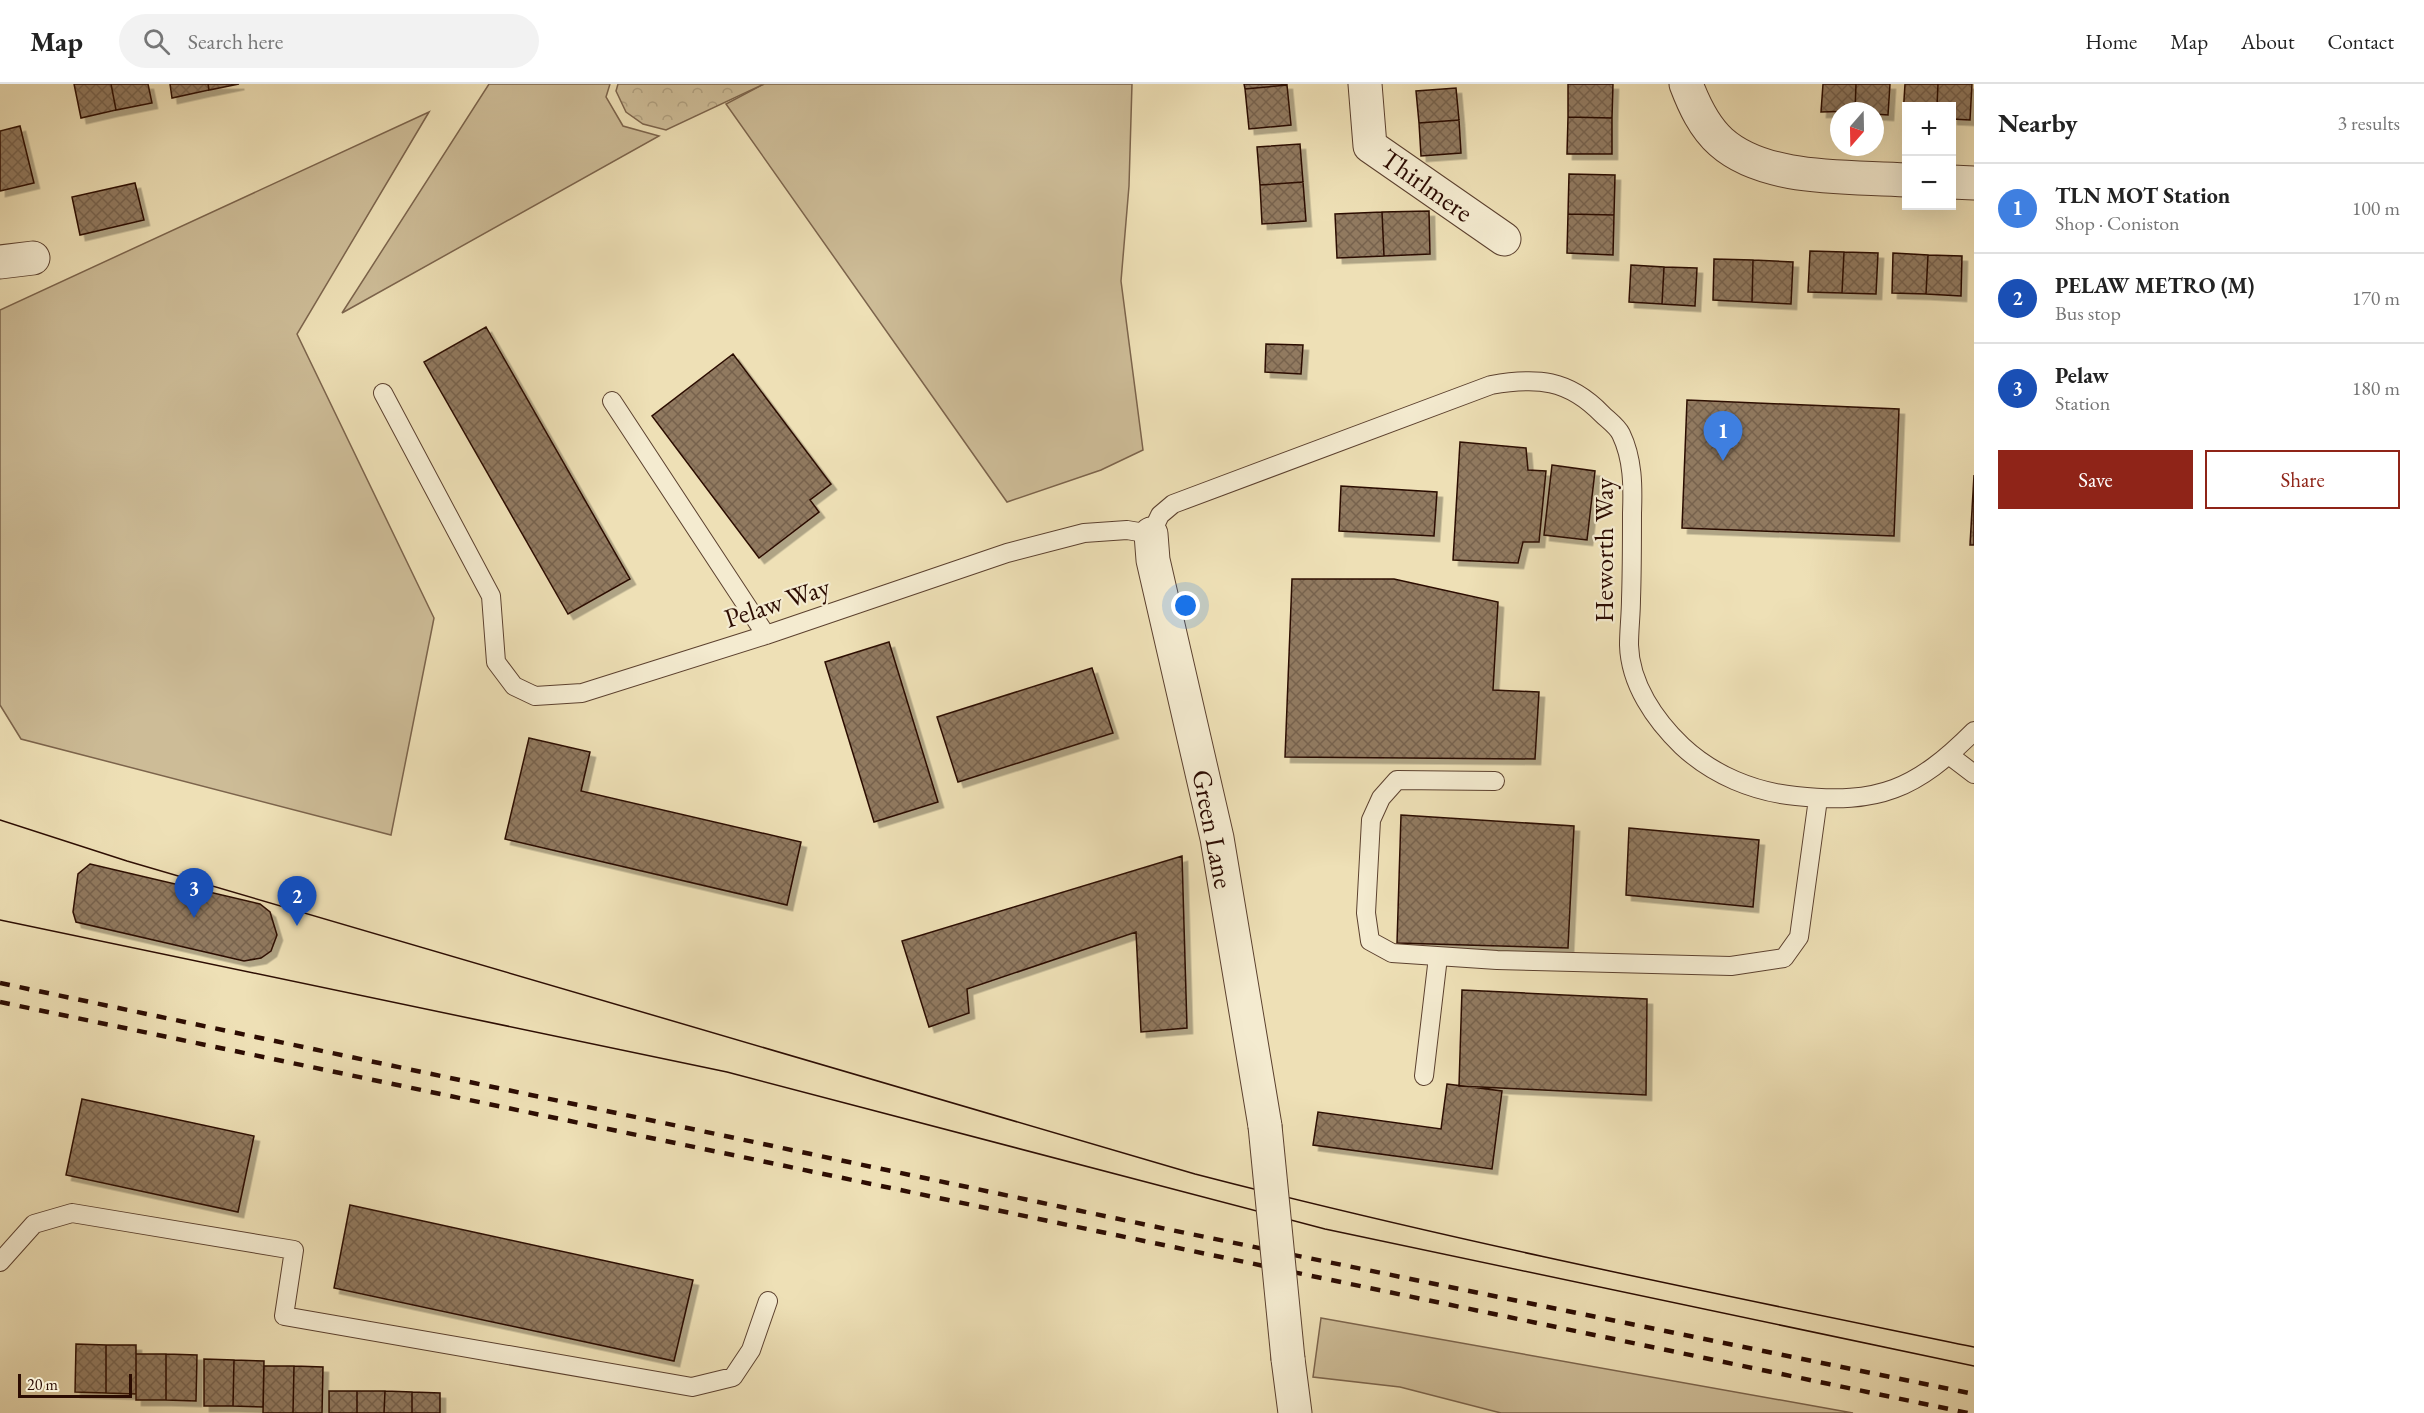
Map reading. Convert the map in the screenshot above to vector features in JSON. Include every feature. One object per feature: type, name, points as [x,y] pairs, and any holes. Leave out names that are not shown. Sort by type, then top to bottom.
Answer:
[{"type":"street","name":"Thirlmere","points":[[1365,84],[1370,146],[1504,239]]},
{"type":"street","points":[[1686,84],[1699,115],[1721,142],[1752,160],[1792,173],[1902,180]]},
{"type":"street","points":[[1956,182],[1974,183]]},
{"type":"street","points":[[0,262],[33,258]]},
{"type":"street","name":"Green Lane","points":[[1151,534],[1153,560],[1217,838],[1265,1126],[1295,1413]]},
{"type":"lane","name":"Heworth Way","points":[[1151,534],[1160,515],[1173,504],[1491,385],[1526,379],[1560,385],[1587,399],[1620,432],[1633,473],[1629,647],[1641,691],[1661,726],[1695,758],[1732,780],[1773,794],[1818,799],[1862,798],[1896,789],[1938,766],[1974,731]]},
{"type":"lane","name":"Pelaw Way","points":[[383,393],[491,596],[496,662],[514,686],[535,696],[582,693],[766,635],[1007,553],[1084,533],[1127,530],[1151,534]]},
{"type":"lane","points":[[612,400],[766,635]]},
{"type":"lane","points":[[1949,755],[1974,774]]},
{"type":"lane","points":[[1495,781],[1397,780],[1381,798],[1371,820],[1366,913],[1370,941],[1392,953],[1438,957],[1731,966],[1784,958],[1799,937],[1818,799]]},
{"type":"lane","points":[[1424,1076],[1438,957]]},
{"type":"lane","points":[[0,1262],[34,1224],[72,1213],[294,1250],[284,1316],[692,1387],[733,1377],[751,1350],[768,1302]]},
{"type":"green space","points":[[489,84],[610,84],[606,97],[623,126],[659,136],[342,313]]},
{"type":"green space","points":[[618,84],[764,84],[666,130],[643,124],[626,112],[616,91]]},
{"type":"green space","points":[[764,84],[1132,84],[1129,186],[1121,281],[1143,450],[1101,470],[1007,502],[726,104]]},
{"type":"green space","points":[[429,112],[297,334],[434,618],[391,835],[21,739],[0,705],[0,310]]},
{"type":"green space","points":[[1321,1318],[1853,1413],[1501,1413],[1400,1387],[1313,1377]]},
{"type":"building","points":[[74,84],[111,84],[116,110],[81,118]]},
{"type":"building","points":[[111,84],[148,84],[152,103],[116,110]]},
{"type":"building","points":[[170,84],[208,84],[209,90],[172,98]]},
{"type":"building","points":[[208,84],[239,84],[209,90]]},
{"type":"building","points":[[1244,84],[1287,84],[1287,85],[1245,89]]},
{"type":"building","points":[[1568,84],[1613,84],[1612,118],[1568,117]]},
{"type":"building","points":[[1823,84],[1856,84],[1855,102],[1830,102],[1830,112],[1821,112]]},
{"type":"building","points":[[1856,84],[1890,84],[1888,115],[1884,115],[1884,102],[1855,102]]},
{"type":"building","points":[[1905,84],[1938,84],[1937,102],[1904,102]]},
{"type":"building","points":[[1938,84],[1972,84],[1970,120],[1956,119],[1956,102],[1937,102]]},
{"type":"building","points":[[1287,85],[1291,125],[1249,129],[1245,89]]},
{"type":"building","points":[[1456,88],[1459,120],[1419,123],[1416,91]]},
{"type":"building","points":[[1568,117],[1612,118],[1612,154],[1567,154]]},
{"type":"building","points":[[1459,120],[1461,153],[1421,156],[1419,123]]},
{"type":"building","points":[[20,126],[34,183],[0,191],[0,131]]},
{"type":"building","points":[[1300,144],[1303,182],[1260,185],[1257,147]]},
{"type":"building","points":[[1569,174],[1615,175],[1614,215],[1568,214]]},
{"type":"building","points":[[1303,182],[1306,221],[1262,224],[1260,185]]},
{"type":"building","points":[[135,183],[144,220],[80,235],[72,197]]},
{"type":"building","points":[[1429,211],[1430,254],[1384,256],[1382,212]]},
{"type":"building","points":[[1382,212],[1384,256],[1337,258],[1335,214]]},
{"type":"building","points":[[1568,214],[1614,215],[1613,255],[1567,253]]},
{"type":"building","points":[[1810,251],[1844,252],[1842,293],[1808,292]]},
{"type":"building","points":[[1844,252],[1878,253],[1876,294],[1842,293]]},
{"type":"building","points":[[1893,253],[1928,255],[1926,294],[1892,293]]},
{"type":"building","points":[[1928,255],[1962,256],[1961,296],[1926,294]]},
{"type":"building","points":[[1714,259],[1753,260],[1752,302],[1713,300]]},
{"type":"building","points":[[1753,260],[1793,262],[1791,304],[1752,302]]},
{"type":"building","points":[[1631,265],[1664,267],[1662,304],[1629,302]]},
{"type":"building","points":[[1664,267],[1697,268],[1695,306],[1662,304]]},
{"type":"building","points":[[486,327],[630,579],[568,614],[424,362]]},
{"type":"building","points":[[1266,344],[1303,345],[1301,374],[1265,372]]},
{"type":"building","points":[[733,354],[831,484],[810,500],[819,512],[759,558],[652,416]]},
{"type":"building","points":[[1687,400],[1899,409],[1894,536],[1682,528]]},
{"type":"building","points":[[1460,442],[1526,448],[1528,470],[1546,471],[1539,542],[1523,542],[1518,563],[1453,560]]},
{"type":"building","points":[[1552,465],[1595,471],[1587,540],[1544,535]]},
{"type":"building","points":[[1974,475],[1974,545],[1970,545]]},
{"type":"building","points":[[1341,486],[1437,492],[1434,536],[1339,531]]},
{"type":"building","points":[[1292,579],[1394,579],[1498,602],[1493,690],[1539,692],[1535,759],[1285,757]]},
{"type":"building","points":[[889,642],[938,802],[874,822],[825,662]]},
{"type":"building","points":[[1092,668],[1113,733],[958,782],[937,717]]},
{"type":"building","points":[[529,738],[590,752],[581,791],[801,842],[787,905],[505,839]]},
{"type":"building","points":[[1401,815],[1574,826],[1568,948],[1397,943]]},
{"type":"building","points":[[1629,828],[1759,840],[1753,907],[1626,895]]},
{"type":"building","points":[[1182,856],[1187,1028],[1141,1032],[1136,932],[967,989],[969,1013],[929,1027],[902,941]]},
{"type":"building","points":[[90,864],[260,904],[270,912],[277,935],[271,951],[261,958],[244,961],[76,922],[73,912],[78,874]]},
{"type":"building","points":[[1462,990],[1647,999],[1646,1095],[1459,1086]]},
{"type":"building","points":[[1447,1084],[1502,1091],[1492,1169],[1313,1145],[1318,1112],[1441,1129]]},
{"type":"building","points":[[82,1099],[254,1136],[238,1212],[66,1175]]},
{"type":"building","points":[[350,1205],[693,1280],[674,1361],[334,1288]]},
{"type":"building","points":[[76,1344],[106,1345],[106,1393],[75,1392]]},
{"type":"building","points":[[106,1345],[136,1345],[136,1394],[106,1393]]},
{"type":"building","points":[[136,1354],[166,1354],[166,1400],[136,1400]]},
{"type":"building","points":[[166,1354],[197,1355],[196,1401],[166,1400]]},
{"type":"building","points":[[204,1359],[234,1360],[233,1406],[204,1406]]},
{"type":"building","points":[[234,1360],[264,1361],[263,1407],[233,1406]]},
{"type":"building","points":[[264,1366],[294,1366],[293,1413],[263,1413]]},
{"type":"building","points":[[294,1366],[323,1367],[322,1413],[293,1413]]},
{"type":"building","points":[[329,1391],[357,1391],[357,1413],[329,1413]]},
{"type":"building","points":[[357,1391],[385,1391],[384,1413],[357,1413]]},
{"type":"building","points":[[385,1391],[412,1392],[412,1413],[384,1413]]},
{"type":"building","points":[[412,1392],[440,1393],[440,1413],[412,1413]]},
{"type":"tram line","points":[[0,820],[127,861],[1195,1174],[1486,1244],[1974,1347]]},
{"type":"tram line","points":[[0,920],[727,1072],[1325,1229],[1974,1366]]},
{"type":"railway","points":[[0,983],[1171,1230],[1974,1394]]},
{"type":"railway","points":[[0,1002],[1968,1413]]},
{"type":"place","name":"TLN MOT Station","points":[[1723,461]]},
{"type":"place","name":"Pelaw","points":[[194,918]]},
{"type":"place","name":"PELAW METRO (M)","points":[[297,926]]}]
